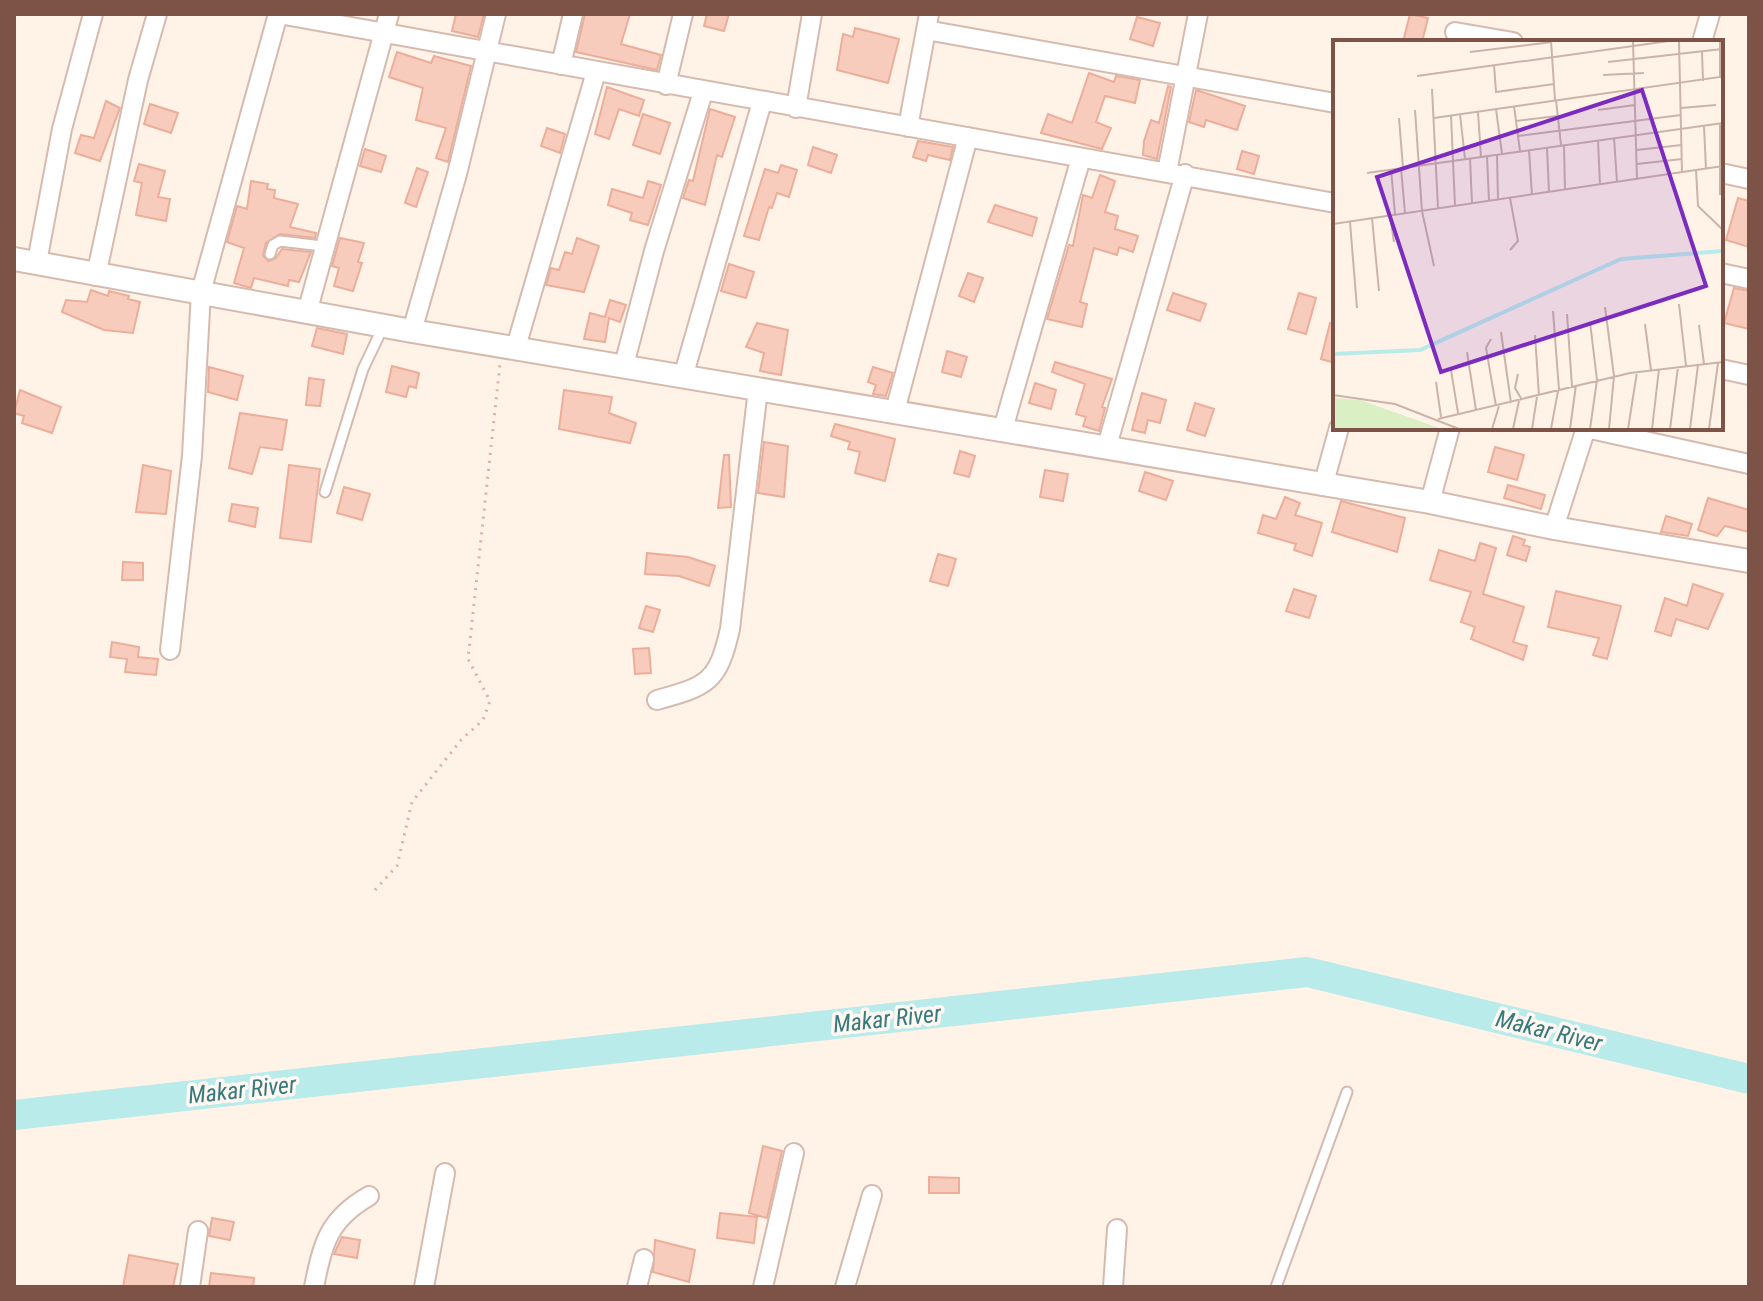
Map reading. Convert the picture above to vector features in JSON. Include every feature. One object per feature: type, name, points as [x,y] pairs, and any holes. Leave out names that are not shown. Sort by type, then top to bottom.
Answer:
[{"type":"street","points":[[37,262],[62,129],[93,14]]},
{"type":"street","points":[[96,276],[138,80],[157,14]]},
{"type":"street","points":[[170,650],[192,456],[201,292],[278,14],[1333,203]]},
{"type":"street","points":[[308,309],[322,246],[389,14]]},
{"type":"street","points":[[412,331],[457,174],[496,14]]},
{"type":"street","points":[[561,65],[573,14]]},
{"type":"street","points":[[666,85],[683,14]]},
{"type":"street","points":[[796,108],[812,14]]},
{"type":"street","points":[[1107,446],[1176,173],[1186,76],[1198,14]]},
{"type":"street","points":[[1703,40],[1710,14]]},
{"type":"street","points":[[908,127],[928,22],[1186,76],[1333,103]]},
{"type":"street","points":[[1455,32],[1501,40]]},
{"type":"street","points":[[510,346],[596,72]]},
{"type":"street","points":[[624,365],[654,251],[703,92]]},
{"type":"street","points":[[683,377],[762,102]]},
{"type":"street","points":[[895,411],[968,137]]},
{"type":"street","points":[[1003,429],[1081,158]]},
{"type":"street","points":[[1723,173],[1749,179]]},
{"type":"street","points":[[14,259],[96,276],[308,309],[412,331],[1430,502],[1554,528],[1749,561]]},
{"type":"street","points":[[1723,273],[1749,279]]},
{"type":"street","points":[[1723,369],[1749,375]]},
{"type":"street","points":[[657,700],[699,688],[714,678],[723,662],[730,629],[758,389]]},
{"type":"street","points":[[1323,486],[1338,430]]},
{"type":"street","points":[[1430,502],[1449,430]]},
{"type":"street","points":[[1554,528],[1585,430]]},
{"type":"street","points":[[1595,430],[1749,464]]},
{"type":"street","points":[[763,1287],[794,1153]]},
{"type":"street","points":[[424,1287],[445,1173]]},
{"type":"street","points":[[845,1287],[872,1195]]},
{"type":"street","points":[[314,1287],[322,1246],[339,1215],[369,1196]]},
{"type":"street","points":[[1113,1287],[1117,1229]]},
{"type":"street","points":[[190,1287],[198,1231]]},
{"type":"street","points":[[637,1287],[644,1259]]},
{"type":"lane","points":[[270,254],[273,245],[280,241],[322,246]]},
{"type":"lane","points":[[325,492],[363,369],[385,324]]},
{"type":"lane","points":[[1276,1287],[1347,1092]]},
{"type":"path","points":[[375,890],[397,866],[412,802],[461,740],[483,720],[490,701],[468,659],[494,397],[510,346]]},
{"type":"building","points":[[456,14],[484,14],[478,37],[452,31]]},
{"type":"building","points":[[585,14],[630,14],[621,44],[661,55],[657,70],[576,52]]},
{"type":"building","points":[[707,14],[729,14],[724,31],[704,26]]},
{"type":"building","points":[[1410,14],[1428,18],[1422,40],[1404,40]]},
{"type":"building","points":[[1137,17],[1160,23],[1153,46],[1130,39]]},
{"type":"building","points":[[855,28],[899,39],[888,83],[837,70],[843,34],[853,37]]},
{"type":"building","points":[[397,52],[431,63],[434,56],[471,66],[448,162],[436,158],[446,128],[416,120],[423,88],[389,77]]},
{"type":"building","points":[[1089,73],[1114,82],[1116,76],[1140,80],[1135,103],[1105,96],[1096,122],[1111,128],[1102,149],[1041,133],[1048,114],[1072,123]]},
{"type":"building","points":[[1168,86],[1171,87],[1157,159],[1143,155],[1144,141],[1151,120],[1159,123]]},
{"type":"building","points":[[607,87],[644,100],[639,116],[619,109],[609,139],[595,134]]},
{"type":"building","points":[[1196,90],[1245,106],[1237,130],[1206,120],[1204,127],[1189,122]]},
{"type":"building","points":[[106,101],[120,108],[100,161],[75,153],[81,135],[94,138]]},
{"type":"building","points":[[150,104],[178,113],[171,133],[144,124]]},
{"type":"building","points":[[710,109],[735,117],[722,157],[717,155],[705,205],[683,198],[689,180],[693,181]]},
{"type":"building","points":[[643,114],[670,123],[660,154],[633,145]]},
{"type":"building","points":[[547,128],[565,134],[560,153],[541,146]]},
{"type":"building","points":[[918,141],[953,147],[950,160],[928,155],[926,161],[913,157]]},
{"type":"building","points":[[813,147],[837,155],[831,173],[808,165]]},
{"type":"building","points":[[365,149],[386,156],[381,172],[360,166]]},
{"type":"building","points":[[1242,151],[1259,156],[1254,174],[1237,169]]},
{"type":"building","points":[[139,164],[165,171],[158,197],[170,199],[166,221],[136,215],[142,183],[134,181]]},
{"type":"building","points":[[781,165],[797,170],[789,197],[777,193],[772,208],[769,207],[759,240],[744,236],[765,169],[778,173]]},
{"type":"building","points":[[417,168],[428,172],[416,207],[405,203]]},
{"type":"building","points":[[1100,175],[1115,181],[1105,212],[1118,216],[1115,229],[1138,236],[1133,252],[1119,247],[1117,255],[1094,248],[1080,302],[1087,304],[1082,327],[1047,319],[1069,245],[1073,246],[1083,195],[1092,198]]},
{"type":"building","points":[[251,181],[268,184],[267,189],[275,190],[274,198],[298,204],[290,227],[316,233],[315,238],[280,234],[266,243],[263,255],[268,261],[275,259],[282,249],[311,252],[299,282],[289,280],[288,286],[254,278],[251,288],[234,283],[244,248],[227,242],[237,206],[247,209]]},
{"type":"building","points":[[648,181],[661,185],[648,225],[630,220],[632,213],[608,205],[612,189],[643,198]]},
{"type":"building","points":[[1738,198],[1749,201],[1749,247],[1726,240]]},
{"type":"building","points":[[995,205],[1037,218],[1032,236],[988,222]]},
{"type":"building","points":[[340,238],[364,243],[358,262],[362,263],[353,291],[334,286],[339,268],[332,266]]},
{"type":"building","points":[[577,238],[599,246],[584,292],[546,285],[551,268],[559,270],[565,252],[572,254]]},
{"type":"building","points":[[729,264],[754,272],[746,298],[721,291]]},
{"type":"building","points":[[968,273],[983,278],[974,302],[959,296]]},
{"type":"building","points":[[1734,288],[1749,291],[1749,329],[1724,323]]},
{"type":"building","points":[[91,290],[108,296],[109,291],[140,302],[133,333],[104,330],[62,312],[66,300],[87,302]]},
{"type":"building","points":[[1173,293],[1206,304],[1200,321],[1167,310]]},
{"type":"building","points":[[1299,293],[1316,298],[1306,334],[1288,329]]},
{"type":"building","points":[[610,300],[626,305],[620,322],[609,318],[605,342],[584,339],[590,313],[605,317]]},
{"type":"building","points":[[757,323],[788,330],[781,375],[760,371],[764,353],[746,347]]},
{"type":"building","points":[[1330,323],[1333,323],[1333,362],[1321,359]]},
{"type":"building","points":[[317,328],[347,334],[343,354],[312,346]]},
{"type":"building","points":[[947,351],[967,357],[961,377],[942,372]]},
{"type":"building","points":[[1055,362],[1112,379],[1102,407],[1105,408],[1099,431],[1083,426],[1086,417],[1076,414],[1085,384],[1052,372]]},
{"type":"building","points":[[392,366],[419,373],[416,388],[409,386],[406,397],[386,392]]},
{"type":"building","points":[[209,367],[243,376],[237,400],[208,392]]},
{"type":"building","points":[[873,367],[893,373],[886,396],[873,394],[876,385],[868,382]]},
{"type":"building","points":[[309,378],[324,380],[320,406],[306,405]]},
{"type":"building","points":[[1035,383],[1056,390],[1051,409],[1029,403]]},
{"type":"building","points":[[20,390],[61,407],[52,433],[22,423],[24,416],[14,413]]},
{"type":"building","points":[[564,390],[612,397],[609,413],[636,423],[630,443],[559,429]]},
{"type":"building","points":[[1142,393],[1166,400],[1160,423],[1148,420],[1145,433],[1132,430]]},
{"type":"building","points":[[1195,403],[1214,409],[1205,436],[1187,430]]},
{"type":"building","points":[[240,413],[287,420],[282,450],[260,447],[252,474],[229,468]]},
{"type":"building","points":[[835,424],[895,439],[885,481],[855,473],[860,452],[848,449],[850,442],[831,436]]},
{"type":"building","points":[[764,442],[788,446],[784,497],[758,493]]},
{"type":"building","points":[[1495,447],[1524,455],[1517,480],[1488,472]]},
{"type":"building","points":[[960,451],[975,456],[969,477],[954,473]]},
{"type":"building","points":[[724,455],[729,455],[731,507],[718,508]]},
{"type":"building","points":[[143,465],[171,471],[166,514],[136,512]]},
{"type":"building","points":[[289,465],[320,469],[311,542],[280,538]]},
{"type":"building","points":[[1045,470],[1068,474],[1063,501],[1040,497]]},
{"type":"building","points":[[1145,472],[1173,481],[1166,500],[1139,491]]},
{"type":"building","points":[[1508,485],[1545,495],[1541,509],[1504,498]]},
{"type":"building","points":[[344,487],[370,494],[362,520],[337,513]]},
{"type":"building","points":[[1285,497],[1300,503],[1295,515],[1322,523],[1312,556],[1294,550],[1296,544],[1258,533],[1263,515],[1276,519]]},
{"type":"building","points":[[1708,498],[1749,510],[1749,532],[1725,526],[1717,536],[1698,530]]},
{"type":"building","points":[[1341,501],[1405,518],[1397,552],[1332,532]]},
{"type":"building","points":[[232,504],[258,508],[255,527],[229,521]]},
{"type":"building","points":[[1666,516],[1692,524],[1688,536],[1661,532]]},
{"type":"building","points":[[1513,536],[1525,540],[1523,545],[1530,547],[1526,561],[1507,555]]},
{"type":"building","points":[[1480,543],[1496,548],[1483,594],[1524,607],[1513,642],[1527,646],[1523,660],[1471,639],[1475,627],[1461,622],[1471,592],[1430,580],[1439,550],[1475,561]]},
{"type":"building","points":[[647,553],[688,557],[715,566],[709,586],[679,576],[645,574]]},
{"type":"building","points":[[938,554],[956,559],[948,586],[930,581]]},
{"type":"building","points":[[123,562],[143,563],[143,580],[122,580]]},
{"type":"building","points":[[1693,584],[1723,594],[1708,629],[1676,619],[1671,636],[1655,631],[1665,598],[1687,606]]},
{"type":"building","points":[[1294,589],[1316,596],[1309,618],[1286,611]]},
{"type":"building","points":[[1556,591],[1621,606],[1607,659],[1593,655],[1599,638],[1548,627]]},
{"type":"building","points":[[646,606],[660,610],[653,632],[639,628]]},
{"type":"building","points":[[112,642],[139,647],[138,657],[158,659],[156,675],[125,672],[127,659],[110,657]]},
{"type":"building","points":[[649,648],[651,673],[635,674],[633,649]]},
{"type":"building","points":[[763,1146],[782,1151],[767,1218],[749,1213]]},
{"type":"building","points":[[929,1177],[959,1178],[959,1193],[929,1193]]},
{"type":"building","points":[[720,1213],[757,1217],[754,1243],[717,1238]]},
{"type":"building","points":[[212,1218],[234,1222],[230,1240],[209,1236]]},
{"type":"building","points":[[342,1237],[360,1240],[357,1258],[334,1254]]},
{"type":"building","points":[[655,1240],[695,1250],[689,1282],[653,1272]]},
{"type":"building","points":[[129,1255],[178,1264],[173,1287],[123,1287]]},
{"type":"building","points":[[211,1273],[254,1278],[253,1287],[209,1287]]},
{"type":"waterway","name":"Makar River","points":[[14,1115],[1307,972],[1749,1079]]}]
